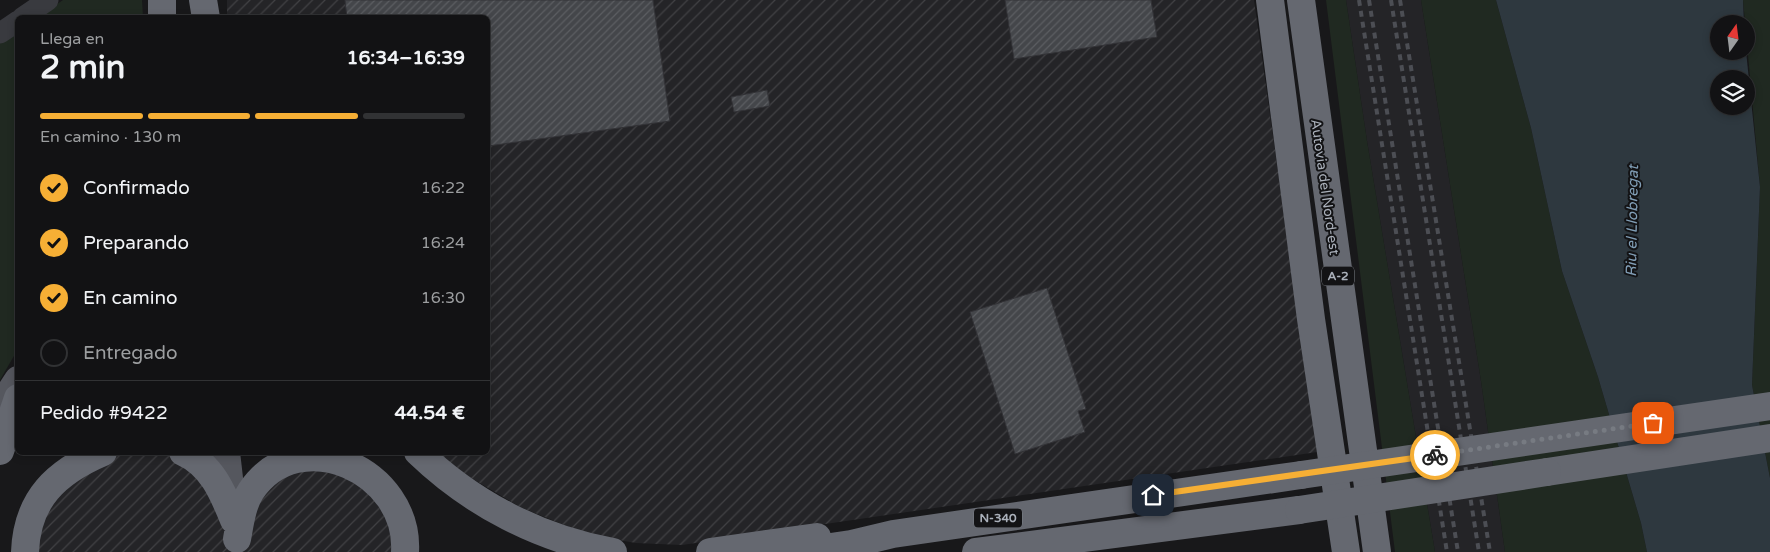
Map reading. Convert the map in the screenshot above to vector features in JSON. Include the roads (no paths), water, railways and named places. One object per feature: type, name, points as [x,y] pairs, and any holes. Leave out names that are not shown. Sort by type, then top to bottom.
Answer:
[{"type":"highway","points":[[162,15],[163,0]]},
{"type":"highway","points":[[203,0],[206,15]]},
{"type":"highway","name":"A-2","points":[[1270,0],[1311,319],[1346,552]]},
{"type":"highway","name":"Autovia del Nord-est","points":[[1301,0],[1378,552]]},
{"type":"highway","name":"N-340","points":[[797,552],[851,544],[893,534],[1770,406]]},
{"type":"highway","points":[[0,450],[15,407]]},
{"type":"highway","name":"N-340","points":[[976,552],[1300,510],[1770,438]]},
{"type":"highway","points":[[25,552],[28,522],[42,495],[69,470],[97,455]]},
{"type":"highway","points":[[187,455],[200,463],[215,479],[236,537]]},
{"type":"highway","points":[[422,455],[451,480],[506,516],[555,537],[613,552]]},
{"type":"highway","points":[[236,537],[240,517],[251,492],[268,474],[280,466],[294,461],[325,458],[341,462],[365,472],[384,488],[400,514],[406,539],[405,552]]},
{"type":"highway","points":[[710,552],[849,533],[893,534]]},
{"type":"main road","points":[[163,0],[167,15]]},
{"type":"main road","points":[[174,0],[175,15]]},
{"type":"main road","points":[[0,408],[15,385]]},
{"type":"main road","points":[[226,455],[236,537]]},
{"type":"street","points":[[26,15],[48,0]]},
{"type":"street","points":[[217,0],[218,15]]},
{"type":"street","points":[[0,32],[15,23]]},
{"type":"water","name":"Riu el Llobregat","points":[[1496,0],[1743,0],[1744,15],[1710,15],[1710,60],[1747,60],[1748,70],[1710,70],[1710,115],[1753,115],[1760,187],[1752,385],[1770,478],[1770,552],[1647,552],[1641,523],[1598,377],[1562,271],[1531,128]]},
{"type":"railway","points":[[1359,0],[1447,552]]},
{"type":"railway","points":[[1369,0],[1458,552]]},
{"type":"railway","points":[[1391,0],[1479,552]]},
{"type":"railway","points":[[1400,0],[1490,552]]}]
